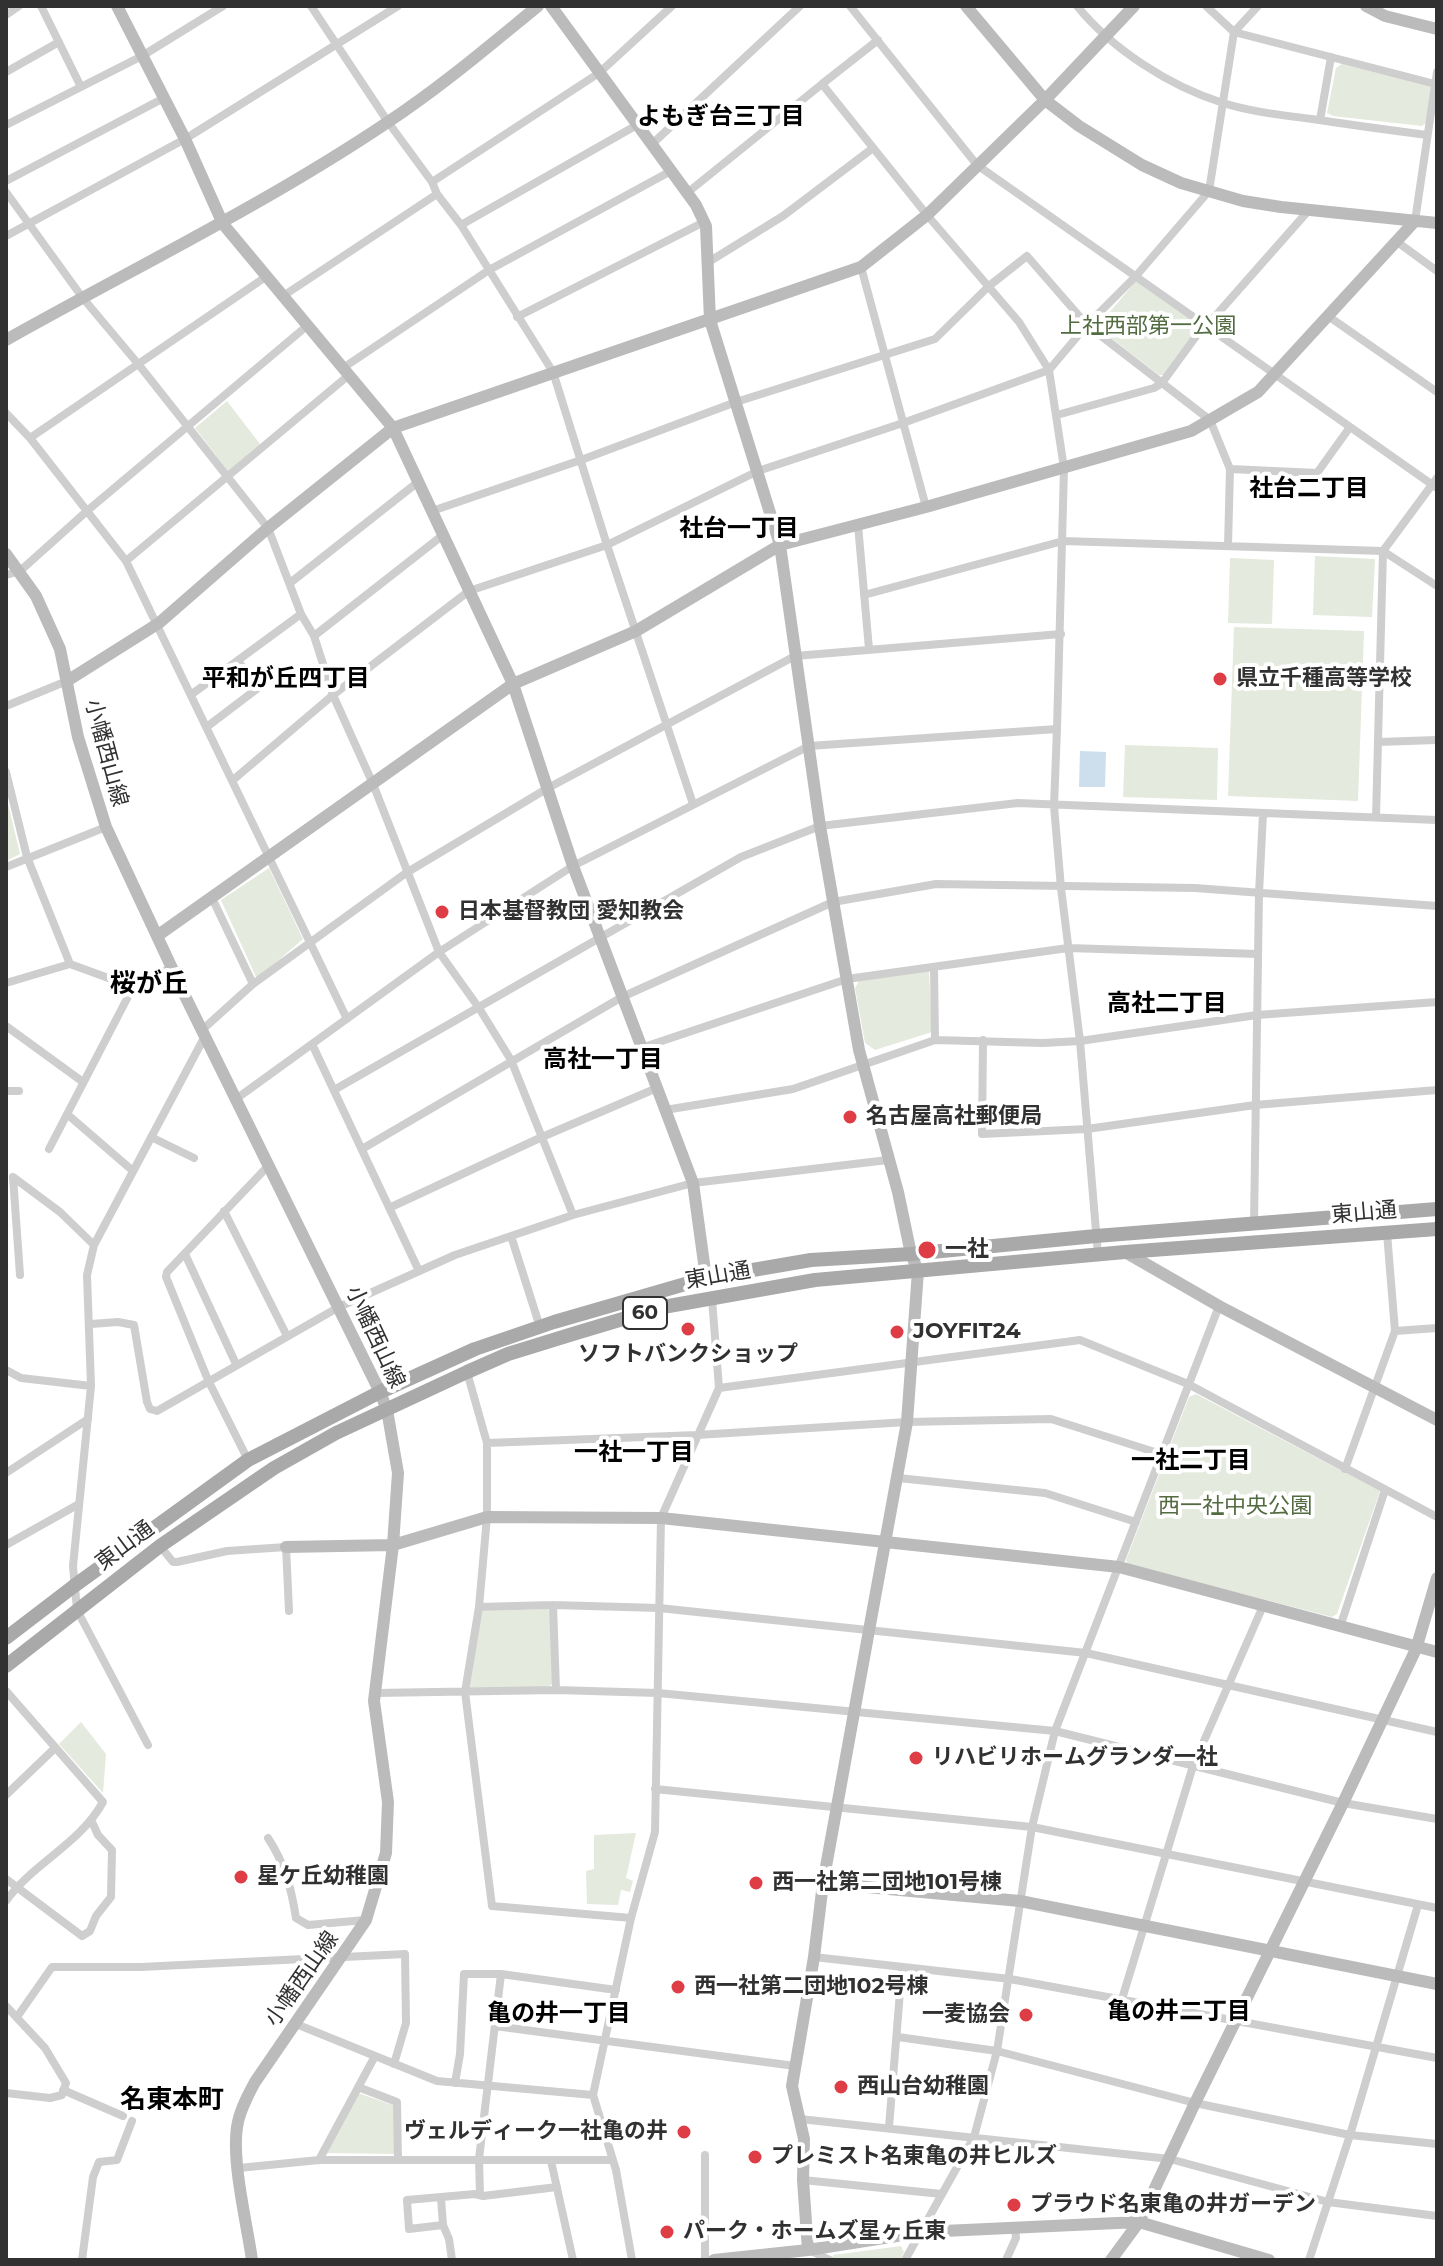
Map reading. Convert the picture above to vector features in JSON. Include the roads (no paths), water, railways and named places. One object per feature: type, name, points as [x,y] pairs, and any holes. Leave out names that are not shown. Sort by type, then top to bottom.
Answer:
[{"type":"main road","name":"東山通","points":[[6,1637],[248,1460],[380,1392],[475,1349],[540,1327],[706,1278],[811,1260],[1437,1209]]},
{"type":"main road","name":"東山通","points":[[6,1666],[160,1546],[274,1468],[336,1433],[467,1372],[508,1354],[576,1333],[663,1307],[815,1280],[1125,1252],[1437,1229]]},
{"type":"street","points":[[6,15],[19,6]]},
{"type":"street","points":[[41,6],[81,87]]},
{"type":"street","points":[[117,6],[185,139],[223,224],[393,428],[513,684],[573,866],[693,1183],[706,1278]]},
{"type":"street","points":[[6,125],[142,56],[223,6]]},
{"type":"street","points":[[311,6],[461,225],[553,372],[693,804]]},
{"type":"street","points":[[6,236],[185,139],[398,6]]},
{"type":"street","points":[[6,340],[223,224],[388,122],[449,78],[538,6]]},
{"type":"street","points":[[551,6],[687,193],[704,222],[710,320],[780,545],[820,826],[863,1065],[918,1271],[907,1422],[823,1883],[792,2086],[804,2139],[803,2180],[808,2250]]},
{"type":"street","points":[[432,182],[599,73],[672,6]]},
{"type":"street","points":[[651,145],[800,6]]},
{"type":"street","points":[[850,6],[977,165],[1350,427],[1435,483],[1383,551],[1376,817]]},
{"type":"street","points":[[966,6],[1045,100],[1079,126],[1142,165],[1181,183],[1243,201],[1437,223]]},
{"type":"street","points":[[1077,6],[1105,36],[1180,84],[1222,102],[1264,113],[1427,135]]},
{"type":"street","points":[[6,706],[67,681],[159,623],[268,528],[393,428],[861,267],[927,215],[1045,100],[1134,6]]},
{"type":"street","points":[[1206,6],[1234,32],[1435,84]]},
{"type":"street","points":[[233,780],[333,695],[469,591],[607,545],[758,471],[1049,370],[1209,191],[1234,32],[1258,6]]},
{"type":"street","points":[[1366,6],[1385,16],[1437,29]]},
{"type":"street","points":[[687,193],[878,40]]},
{"type":"street","points":[[6,72],[59,42]]},
{"type":"street","points":[[1320,120],[1331,57]]},
{"type":"street","points":[[157,936],[513,684],[636,631],[780,545],[926,507],[1191,431],[1258,392],[1415,221],[1437,72]]},
{"type":"street","points":[[822,84],[927,215],[1019,322],[1049,370],[1064,468],[1054,806],[1080,1041],[1098,1255]]},
{"type":"street","points":[[6,181],[164,98]]},
{"type":"street","points":[[461,225],[637,125]]},
{"type":"street","points":[[707,263],[783,216],[873,148]]},
{"type":"street","points":[[126,561],[346,372],[489,270],[671,171]]},
{"type":"street","points":[[6,192],[82,297],[268,528],[439,952],[511,1060],[573,1215]]},
{"type":"street","points":[[283,296],[437,194]]},
{"type":"street","points":[[1057,415],[1154,388],[1162,383],[1205,324],[1211,321],[1309,210]]},
{"type":"street","points":[[517,317],[704,222]]},
{"type":"street","points":[[1396,241],[1437,271]]},
{"type":"street","points":[[432,511],[736,402],[935,339],[989,286],[1027,256],[1087,325],[1210,420],[1230,469],[1228,546]]},
{"type":"street","points":[[861,267],[926,507]]},
{"type":"street","points":[[30,438],[267,276]]},
{"type":"street","points":[[1328,316],[1437,392]]},
{"type":"street","points":[[6,575],[20,571],[308,325]]},
{"type":"street","points":[[6,413],[30,438],[126,561],[159,623],[347,1019]]},
{"type":"street","points":[[1230,469],[1317,473],[1350,427]]},
{"type":"street","points":[[290,583],[418,482]]},
{"type":"street","points":[[858,525],[869,649]]},
{"type":"street","points":[[314,636],[443,535]]},
{"type":"street","points":[[864,595],[1063,541],[1383,551],[1437,586]]},
{"type":"street","name":"小幡西山線","points":[[6,554],[36,596],[60,649],[78,737],[106,827],[380,1392],[387,1410],[398,1473],[393,1545],[375,1693],[389,1824],[386,1853],[366,1920],[255,2082],[237,2124],[235,2147],[252,2260]]},
{"type":"street","points":[[192,694],[301,614]]},
{"type":"street","points":[[148,1745],[77,1610],[73,1566],[91,1386],[87,1275],[94,1245],[204,1033],[253,984],[406,873],[548,788],[795,656],[1061,634]]},
{"type":"street","points":[[208,726],[258,688],[238,661]]},
{"type":"street","points":[[236,1099],[439,952],[573,866],[809,746],[1057,729]]},
{"type":"street","points":[[1378,742],[1437,740]]},
{"type":"street","points":[[6,772],[27,857],[70,964]]},
{"type":"street","points":[[334,1090],[741,857],[820,826],[1018,803],[1437,820]]},
{"type":"street","points":[[1254,1223],[1263,814]]},
{"type":"street","points":[[6,867],[106,827]]},
{"type":"street","points":[[362,1149],[622,997],[833,902],[936,884],[1195,888],[1437,906]]},
{"type":"street","points":[[212,898],[253,984]]},
{"type":"street","points":[[641,1048],[847,979],[1068,948],[1258,954]]},
{"type":"street","points":[[6,983],[70,964],[133,987]]},
{"type":"street","points":[[49,1149],[133,987],[172,967]]},
{"type":"street","points":[[934,967],[935,1040]]},
{"type":"street","points":[[665,1110],[793,1089],[935,1040],[1080,1041],[1257,1015],[1437,1002]]},
{"type":"street","points":[[6,1026],[83,1082]]},
{"type":"street","points":[[983,1040],[982,1134],[1087,1129],[1255,1105],[1437,1090]]},
{"type":"street","points":[[312,1044],[419,1271]]},
{"type":"street","points":[[389,1208],[657,1088]]},
{"type":"street","points":[[6,1091],[19,1091]]},
{"type":"street","points":[[67,1114],[133,1171]]},
{"type":"street","points":[[151,1137],[194,1158]]},
{"type":"street","points":[[91,1324],[118,1322],[134,1325],[150,1409],[157,1411],[339,1307],[455,1255],[573,1215],[693,1183],[888,1160]]},
{"type":"street","points":[[248,1460],[208,1380],[166,1277],[167,1272],[269,1165]]},
{"type":"street","points":[[10,1174],[60,1212],[94,1245]]},
{"type":"street","points":[[10,1174],[20,1275]]},
{"type":"street","points":[[224,1211],[287,1336]]},
{"type":"street","points":[[1345,1469],[1395,1331],[1387,1233]]},
{"type":"street","points":[[511,1236],[540,1327]]},
{"type":"street","points":[[1125,1252],[1219,1306],[1437,1420]]},
{"type":"street","points":[[185,1254],[236,1364]]},
{"type":"street","points":[[632,2260],[613,2160],[593,2095],[631,1918],[655,1832],[661,1518],[719,1388],[712,1299]]},
{"type":"street","points":[[905,2260],[974,2137],[997,2051],[1032,1827],[1055,1731],[1219,1306]]},
{"type":"street","points":[[1395,1331],[1437,1328]]},
{"type":"street","points":[[719,1388],[1080,1340],[1188,1384],[1437,1517]]},
{"type":"street","points":[[6,1370],[21,1378],[91,1386]]},
{"type":"street","points":[[467,1372],[487,1443],[487,1517],[479,1607],[465,1692],[492,1906],[631,1918]]},
{"type":"street","points":[[6,1473],[88,1419]]},
{"type":"street","points":[[487,1443],[697,1435],[907,1422],[1051,1419],[1161,1454]]},
{"type":"street","points":[[898,1478],[1045,1493],[1136,1522]]},
{"type":"street","points":[[1340,1627],[1385,1490]]},
{"type":"street","points":[[6,1545],[79,1504]]},
{"type":"street","points":[[160,1546],[173,1562],[177,1562],[227,1551],[393,1545],[487,1517],[661,1518],[1119,1567],[1416,1649],[1437,1652]]},
{"type":"street","points":[[286,1547],[289,1611]]},
{"type":"street","points":[[1111,2260],[1139,2222],[1384,1719],[1416,1649],[1437,1578]]},
{"type":"street","points":[[479,1607],[553,1605],[659,1608],[1086,1653],[1437,1732]]},
{"type":"street","points":[[553,1605],[556,1690]]},
{"type":"street","points":[[1122,1999],[1193,1766],[1263,1606]]},
{"type":"street","points":[[375,1693],[556,1690],[658,1693],[1055,1731],[1343,1803],[1437,1819]]},
{"type":"street","points":[[6,1691],[103,1802],[92,1822],[16,1886],[6,1901]]},
{"type":"street","points":[[6,1795],[55,1748]]},
{"type":"street","points":[[655,1789],[1032,1827],[1437,1908]]},
{"type":"street","points":[[6,1879],[82,1936],[90,1931],[96,1916],[111,1897],[112,1850],[98,1835],[92,1822]]},
{"type":"street","points":[[268,1838],[291,1883],[296,1918],[308,1925],[366,1920]]},
{"type":"street","points":[[823,1883],[1020,1901],[1437,1984]]},
{"type":"street","points":[[1309,2260],[1350,2135],[1418,1905]]},
{"type":"street","points":[[17,2017],[52,1967],[141,1967],[405,1954],[406,2023],[394,2064]]},
{"type":"street","points":[[814,1957],[1010,1979],[1437,2058]]},
{"type":"street","points":[[889,2127],[902,1967]]},
{"type":"street","points":[[455,2083],[460,2054],[464,1974],[501,1974],[616,1990]]},
{"type":"street","points":[[480,2195],[479,2159],[501,1974]]},
{"type":"street","points":[[6,2006],[45,2048],[66,2083],[62,2095],[50,2098],[6,2093]]},
{"type":"street","points":[[296,2024],[437,2081],[593,2095]]},
{"type":"street","points":[[495,2026],[795,2066]]},
{"type":"street","points":[[898,2037],[997,2051],[1195,2103],[1350,2135],[1437,2144]]},
{"type":"street","points":[[319,2160],[375,2056]]},
{"type":"street","points":[[358,2087],[397,2102],[398,2160]]},
{"type":"street","points":[[63,2090],[127,2118],[117,2160],[99,2162],[93,2177],[82,2260]]},
{"type":"street","points":[[800,2119],[1170,2159],[1328,2202],[1437,2216]]},
{"type":"street","points":[[705,2155],[705,2260]]},
{"type":"street","points":[[239,2168],[319,2160],[613,2160]]},
{"type":"street","points":[[551,2161],[573,2260]]},
{"type":"street","points":[[803,2180],[942,2194]]},
{"type":"street","points":[[443,2225],[409,2229],[407,2200],[557,2187]]},
{"type":"street","points":[[441,2198],[443,2225],[452,2260]]},
{"type":"street","points":[[714,2260],[808,2250],[922,2232],[1139,2222],[1269,2260]]},
{"type":"street","points":[[1006,2260],[1016,2238],[1015,2226]]},
{"type":"street","points":[[808,2250],[830,2260]]},
{"type":"water","points":[[1080,751],[1106,752],[1105,787],[1079,787]]},
{"type":"place","name":"県立千種高等学校","points":[[1220,679]]},
{"type":"place","name":"日本基督教団 愛知教会","points":[[442,912]]},
{"type":"place","name":"名古屋高社郵便局","points":[[850,1117]]},
{"type":"place","name":"一社","points":[[927,1250]]},
{"type":"place","name":"ソフトバンクショップ","points":[[688,1329]]},
{"type":"place","name":"JOYFIT24","points":[[897,1332]]},
{"type":"place","name":"リハビリホームグランダ一社","points":[[916,1758]]},
{"type":"place","name":"星ケ丘幼稚園","points":[[241,1877]]},
{"type":"place","name":"西一社第二団地101号棟","points":[[756,1883]]},
{"type":"place","name":"西一社第二団地102号棟","points":[[678,1987]]},
{"type":"place","name":"一麦協会","points":[[1026,2015]]},
{"type":"place","name":"西山台幼稚園","points":[[841,2087]]},
{"type":"place","name":"ヴェルディーク一社亀の井","points":[[684,2132]]},
{"type":"place","name":"プレミスト名東亀の井ヒルズ","points":[[755,2157]]},
{"type":"place","name":"プラウド名東亀の井ガーデン","points":[[1014,2205]]},
{"type":"place","name":"パーク・ホームズ星ヶ丘東","points":[[667,2232]]},
{"type":"district","name":"よもぎ台三丁目","points":[[721,117]]},
{"type":"district","name":"社台二丁目","points":[[1309,489]]},
{"type":"district","name":"社台一丁目","points":[[739,529]]},
{"type":"district","name":"平和が丘四丁目","points":[[286,679]]},
{"type":"district","name":"桜が丘","points":[[149,984]]},
{"type":"district","name":"高社二丁目","points":[[1167,1004]]},
{"type":"district","name":"高社一丁目","points":[[603,1060]]},
{"type":"district","name":"一社一丁目","points":[[634,1453]]},
{"type":"district","name":"一社二丁目","points":[[1191,1461]]},
{"type":"district","name":"亀の井二丁目","points":[[1179,2012]]},
{"type":"district","name":"亀の井一丁目","points":[[559,2014]]},
{"type":"district","name":"名東本町","points":[[172,2100]]},
{"type":"park label","name":"上社西部第一公園","points":[[1148,327]]},
{"type":"park label","name":"西一社中央公園","points":[[1235,1507]]}]
